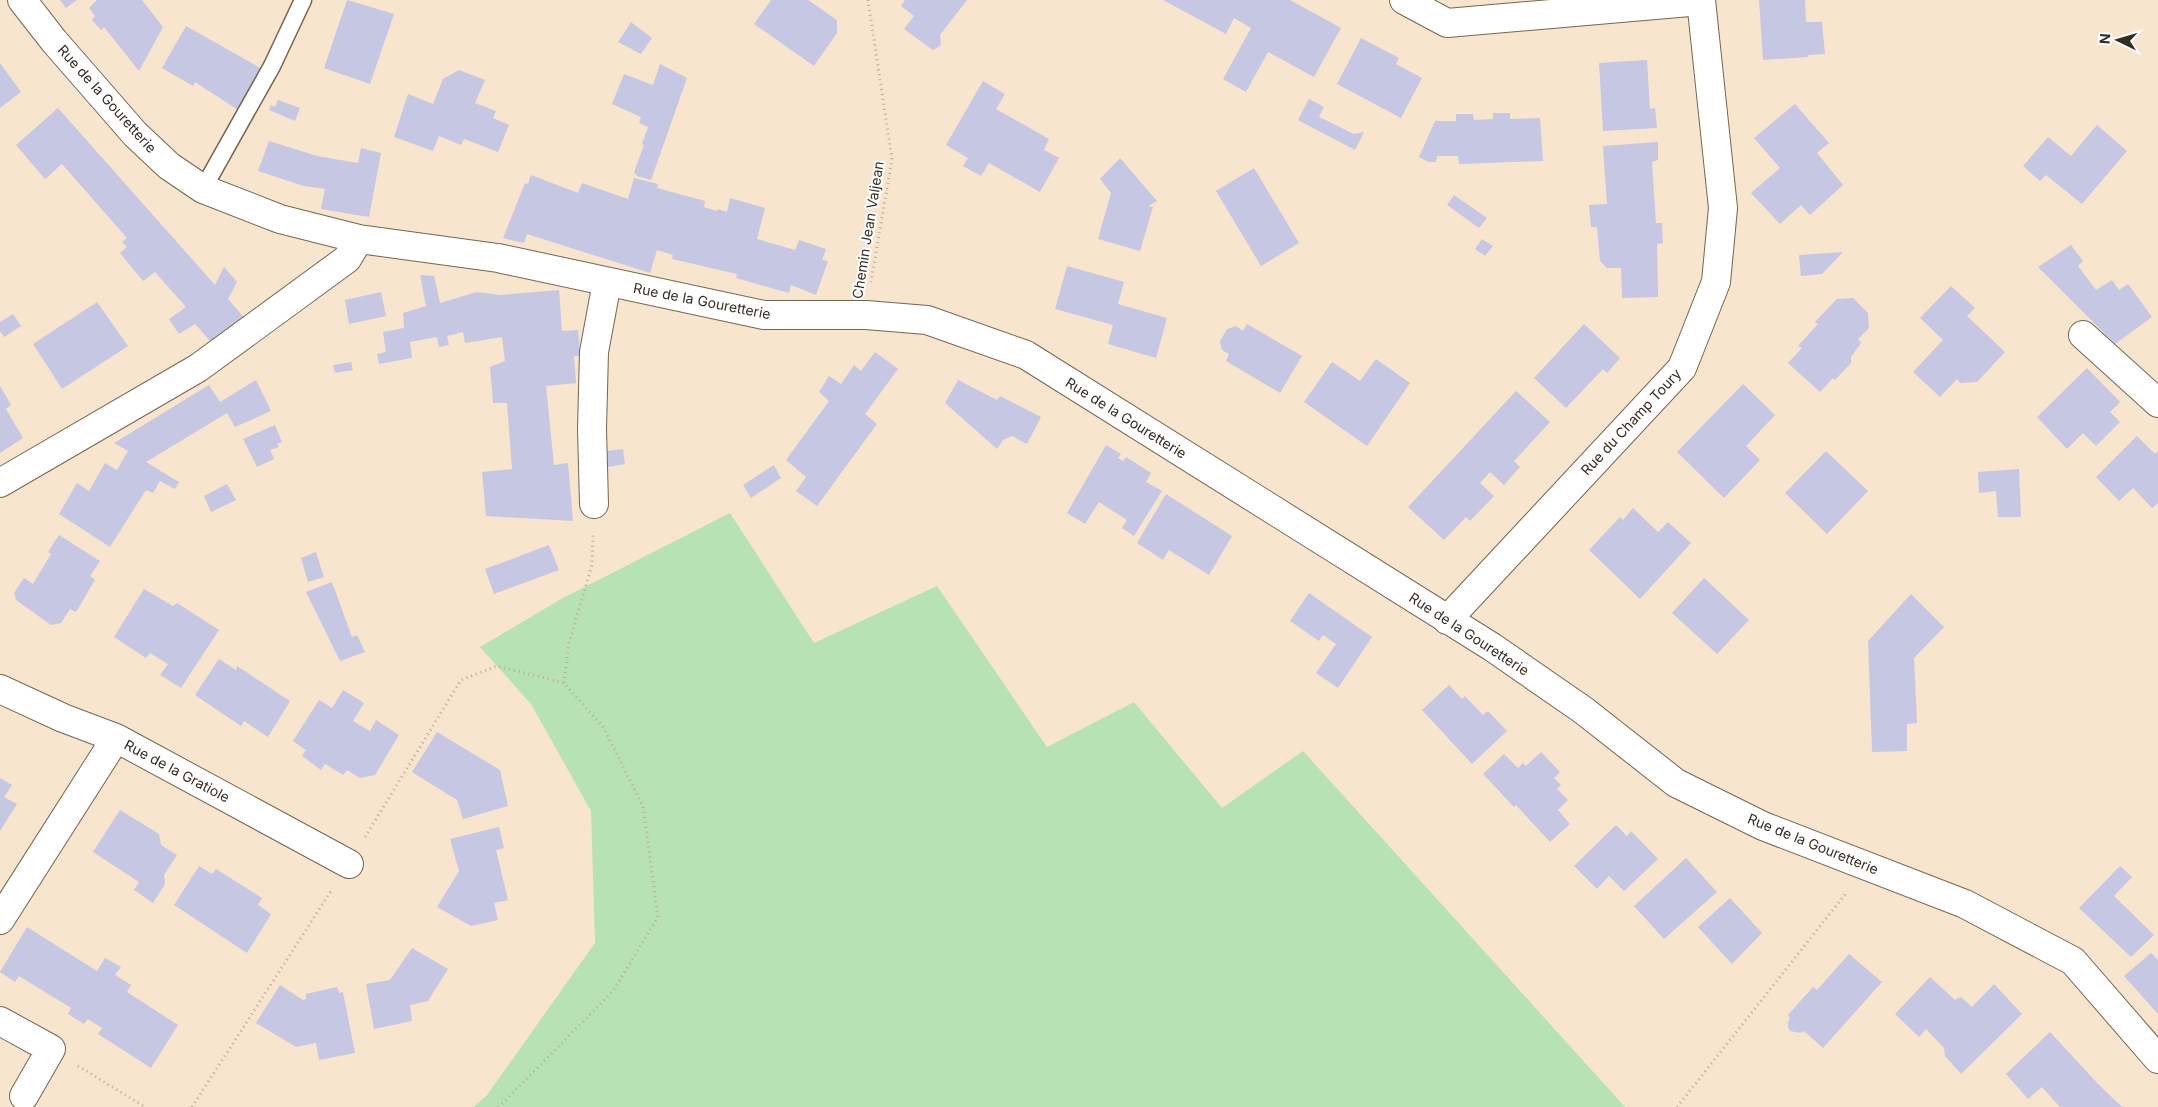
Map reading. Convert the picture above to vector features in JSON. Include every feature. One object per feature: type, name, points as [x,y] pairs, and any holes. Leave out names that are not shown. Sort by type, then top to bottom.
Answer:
[{"type":"street","name":"Rue de la Gouretterie","points":[[22,0],[54,41],[135,134],[169,166],[203,189],[280,219],[359,239],[498,258],[764,315],[866,315],[927,320],[1026,356],[1492,647],[1582,710],[1676,783],[1763,826],[1965,904],[2073,961],[2158,1059]]},
{"type":"street","name":"Rue du Champ Toury","points":[[1404,0],[1447,24],[1702,0],[1723,208],[1716,282],[1682,368],[1448,620]]},
{"type":"street","points":[[0,483],[198,368],[347,259],[359,239]]},
{"type":"street","points":[[594,504],[592,429],[594,352],[607,282]]},
{"type":"street","points":[[2083,335],[2158,403]]},
{"type":"street","name":"Rue de la Gratiole","points":[[0,689],[63,718],[116,738],[349,864]]},
{"type":"street","points":[[0,920],[116,738]]},
{"type":"street","points":[[0,1021],[51,1050],[24,1096]]},
{"type":"lane","points":[[203,189],[272,66],[302,0]]},
{"type":"path","name":"Chemin Jean Valjean","points":[[866,315],[892,159],[868,0]]},
{"type":"path","points":[[564,683],[569,643],[592,565],[594,504]]},
{"type":"path","points":[[192,1107],[349,864],[461,680],[497,666],[564,683],[603,727],[643,806],[658,916],[613,992],[499,1107]]},
{"type":"path","points":[[1677,1107],[1868,866]]},
{"type":"path","points":[[51,1050],[146,1107]]},
{"type":"green space","points":[[730,513],[814,643],[937,586],[1047,747],[1134,702],[1222,808],[1303,751],[1625,1107],[474,1107],[487,1095],[595,943],[591,811],[531,704],[480,647],[563,598]]},
{"type":"building","points":[[60,0],[77,0],[66,8]]},
{"type":"building","points":[[97,0],[142,0],[163,27],[139,71],[104,27],[101,30],[92,20],[95,16],[89,8]]},
{"type":"building","points":[[347,0],[394,14],[370,84],[324,68]]},
{"type":"building","points":[[771,0],[808,0],[837,20],[837,33],[814,66],[754,24]]},
{"type":"building","points":[[905,0],[967,0],[940,35],[941,45],[933,50],[904,29],[914,16],[901,6]]},
{"type":"building","points":[[1163,0],[1290,0],[1341,28],[1314,77],[1268,52],[1246,92],[1223,79],[1251,28],[1234,18],[1226,34]]},
{"type":"building","points":[[1759,0],[1805,0],[1806,22],[1822,22],[1825,54],[1763,60]]},
{"type":"building","points":[[631,22],[652,38],[641,54],[618,42]]},
{"type":"building","points":[[186,26],[262,69],[238,110],[195,82],[193,86],[162,68]]},
{"type":"building","points":[[1361,38],[1399,58],[1396,64],[1422,78],[1401,118],[1337,84]]},
{"type":"building","points":[[1647,60],[1650,109],[1655,108],[1657,128],[1603,131],[1599,63]]},
{"type":"building","points":[[0,63],[21,92],[0,108]]},
{"type":"building","points":[[660,64],[687,78],[651,180],[637,176],[634,172],[644,145],[642,144],[648,127],[639,123],[641,117],[612,104],[624,74],[653,85]]},
{"type":"building","points":[[459,70],[485,80],[475,103],[496,111],[493,118],[509,125],[498,152],[464,139],[461,145],[439,136],[433,151],[394,137],[408,94],[433,104],[443,79]]},
{"type":"building","points":[[983,81],[1005,94],[996,109],[1049,139],[1044,150],[1059,158],[1040,192],[989,163],[981,176],[963,166],[968,158],[946,145]]},
{"type":"building","points":[[1309,99],[1324,107],[1319,117],[1354,134],[1364,132],[1355,150],[1298,120]]},
{"type":"building","points":[[278,100],[300,108],[295,121],[269,110],[271,105],[275,107]]},
{"type":"building","points":[[1795,104],[1829,143],[1817,153],[1843,185],[1810,215],[1801,205],[1780,224],[1751,193],[1780,168],[1754,138]]},
{"type":"building","points":[[58,108],[215,285],[224,267],[237,282],[228,299],[247,321],[212,343],[195,324],[179,334],[169,319],[186,307],[155,272],[143,281],[120,253],[127,247],[122,242],[127,238],[62,164],[45,179],[16,145]]},
{"type":"building","points":[[1493,113],[1510,113],[1510,119],[1540,118],[1543,161],[1459,164],[1458,156],[1437,156],[1436,162],[1428,162],[1419,157],[1435,121],[1456,121],[1456,114],[1473,114],[1474,120],[1493,119]]},
{"type":"building","points":[[2097,125],[2127,151],[2082,204],[2046,175],[2040,181],[2023,166],[2048,137],[2071,156]]},
{"type":"building","points":[[269,141],[317,156],[358,163],[361,148],[381,153],[369,217],[321,209],[325,189],[304,186],[258,171]]},
{"type":"building","points":[[1658,142],[1658,160],[1652,162],[1656,223],[1662,223],[1663,243],[1657,244],[1658,297],[1622,298],[1621,268],[1607,268],[1600,261],[1597,227],[1591,227],[1589,205],[1607,204],[1603,146]]},
{"type":"building","points":[[1120,158],[1157,201],[1148,206],[1153,207],[1140,251],[1098,239],[1111,193],[1100,179]]},
{"type":"building","points":[[1254,168],[1299,243],[1261,266],[1216,191]]},
{"type":"building","points":[[531,175],[578,193],[582,183],[628,199],[634,178],[658,184],[657,188],[705,201],[704,207],[717,211],[718,209],[727,212],[730,198],[765,208],[757,239],[795,250],[799,240],[826,249],[822,260],[828,261],[816,295],[791,285],[789,293],[764,286],[736,278],[737,274],[672,259],[673,255],[657,250],[650,273],[527,234],[524,243],[503,238],[525,183],[528,184]]},
{"type":"building","points":[[1454,195],[1487,218],[1479,228],[1447,205]]},
{"type":"building","points":[[1482,239],[1493,246],[1485,256],[1475,249]]},
{"type":"building","points":[[2071,245],[2083,261],[2078,266],[2096,290],[2112,280],[2119,290],[2128,284],[2152,317],[2115,344],[2038,267]]},
{"type":"building","points":[[1843,252],[1822,274],[1801,276],[1799,255]]},
{"type":"building","points":[[1067,266],[1124,282],[1118,304],[1167,318],[1156,358],[1108,344],[1113,325],[1055,309]]},
{"type":"building","points":[[420,275],[434,276],[440,303],[477,292],[500,295],[559,290],[562,331],[578,330],[580,356],[574,356],[576,383],[546,386],[554,465],[568,463],[573,521],[486,516],[482,472],[512,469],[507,403],[493,403],[490,367],[505,361],[502,337],[465,343],[463,332],[447,336],[449,345],[439,347],[437,337],[410,342],[412,358],[379,364],[377,354],[386,352],[383,332],[404,328],[403,313],[426,306]]},
{"type":"building","points":[[1951,286],[1975,308],[1967,316],[2005,352],[1977,382],[1960,383],[1957,379],[1940,397],[1913,372],[1943,340],[1920,318]]},
{"type":"building","points":[[381,292],[386,316],[349,324],[345,300]]},
{"type":"building","points":[[1853,298],[1868,313],[1869,328],[1858,339],[1861,343],[1851,357],[1851,363],[1820,392],[1788,363],[1802,348],[1798,346],[1818,324],[1815,322],[1837,299]]},
{"type":"building","points":[[97,302],[128,346],[62,389],[33,344]]},
{"type":"building","points":[[13,314],[21,326],[4,337],[0,331],[0,322]]},
{"type":"building","points":[[1247,324],[1302,356],[1280,393],[1226,361],[1229,354],[1222,350],[1220,341],[1227,329],[1236,326],[1243,331]]},
{"type":"building","points":[[1584,324],[1620,358],[1607,373],[1603,369],[1566,408],[1534,378]]},
{"type":"building","points":[[875,352],[898,369],[865,414],[877,424],[817,506],[796,491],[806,477],[786,460],[829,401],[819,392],[829,376],[841,384],[854,365],[861,371]]},
{"type":"building","points":[[1376,359],[1410,383],[1367,446],[1304,402],[1332,362],[1360,381]]},
{"type":"building","points":[[351,362],[353,370],[335,373],[333,365]]},
{"type":"building","points":[[2087,368],[2120,402],[2110,412],[2120,422],[2096,446],[2083,433],[2067,449],[2037,417]]},
{"type":"building","points":[[256,380],[271,411],[235,427],[227,413],[146,462],[179,482],[175,489],[160,481],[153,493],[146,490],[110,547],[59,514],[77,483],[89,491],[105,463],[117,470],[128,451],[114,443],[209,385],[220,402]]},
{"type":"building","points":[[958,380],[997,400],[1000,396],[1041,417],[1027,444],[1012,436],[1003,440],[997,449],[945,403]]},
{"type":"building","points":[[1743,384],[1775,415],[1746,446],[1760,460],[1724,498],[1677,452]]},
{"type":"building","points":[[0,386],[11,405],[6,409],[23,438],[0,453]]},
{"type":"building","points":[[1516,391],[1550,422],[1514,461],[1520,467],[1504,485],[1490,472],[1480,483],[1494,496],[1470,521],[1466,517],[1444,540],[1408,507]]},
{"type":"building","points":[[275,425],[282,442],[277,444],[279,447],[270,450],[274,459],[257,467],[243,439]]},
{"type":"building","points":[[2137,436],[2155,454],[2158,451],[2158,503],[2152,508],[2133,488],[2119,501],[2096,477]]},
{"type":"building","points":[[1106,445],[1121,454],[1118,458],[1123,461],[1126,457],[1151,473],[1146,482],[1162,491],[1134,536],[1122,528],[1127,520],[1099,502],[1085,524],[1067,513]]},
{"type":"building","points":[[623,449],[625,464],[602,468],[599,452]]},
{"type":"building","points":[[1826,451],[1868,491],[1827,534],[1785,493]]},
{"type":"building","points":[[774,465],[781,478],[751,498],[743,485]]},
{"type":"building","points":[[2019,469],[2021,517],[1998,517],[1996,491],[1979,493],[1978,472]]},
{"type":"building","points":[[227,484],[236,500],[211,512],[204,496]]},
{"type":"building","points":[[1166,494],[1232,536],[1209,575],[1169,550],[1163,560],[1137,543]]},
{"type":"building","points":[[1633,508],[1658,532],[1668,522],[1691,543],[1640,599],[1589,550],[1620,517],[1623,520]]},
{"type":"building","points":[[59,535],[100,561],[90,576],[95,580],[76,612],[70,609],[61,623],[51,625],[16,600],[14,593],[24,578],[33,584],[51,554],[48,552]]},
{"type":"building","points":[[549,545],[559,570],[494,594],[485,569]]},
{"type":"building","points":[[316,552],[324,577],[308,582],[301,558]]},
{"type":"building","points":[[1704,578],[1749,620],[1717,654],[1672,613]]},
{"type":"building","points":[[332,582],[352,637],[357,635],[365,652],[340,661],[306,592]]},
{"type":"building","points":[[144,589],[173,606],[177,603],[219,630],[181,688],[160,675],[168,664],[150,653],[146,658],[114,637]]},
{"type":"building","points":[[1309,593],[1372,637],[1338,688],[1316,673],[1336,644],[1323,635],[1319,641],[1290,621]]},
{"type":"building","points":[[1911,594],[1944,627],[1914,658],[1917,723],[1907,724],[1907,751],[1872,752],[1868,641]]},
{"type":"building","points":[[219,659],[236,670],[237,666],[290,701],[268,737],[244,721],[241,726],[195,695]]},
{"type":"building","points":[[1449,685],[1462,699],[1465,696],[1483,715],[1488,711],[1507,731],[1472,764],[1422,710]]},
{"type":"building","points":[[343,690],[364,703],[353,721],[370,731],[376,720],[399,735],[375,775],[360,778],[347,770],[343,775],[325,764],[321,770],[302,756],[306,750],[293,741],[319,700],[332,708]]},
{"type":"building","points":[[437,732],[500,770],[508,806],[463,819],[457,800],[412,772]]},
{"type":"building","points":[[1541,752],[1560,772],[1554,778],[1561,785],[1557,789],[1568,800],[1558,810],[1570,824],[1550,842],[1516,805],[1514,807],[1483,774],[1504,754],[1518,768],[1523,763],[1526,766]]},
{"type":"building","points":[[0,778],[12,785],[4,797],[17,804],[0,831]]},
{"type":"building","points":[[120,810],[159,834],[161,845],[177,855],[164,875],[165,884],[153,903],[134,890],[139,882],[93,852]]},
{"type":"building","points":[[1616,825],[1627,836],[1631,831],[1658,859],[1624,891],[1609,876],[1597,889],[1574,866]]},
{"type":"building","points":[[499,827],[504,848],[496,850],[508,900],[494,903],[498,920],[471,926],[437,907],[459,871],[450,839]]},
{"type":"building","points":[[1686,858],[1717,892],[1664,939],[1634,906]]},
{"type":"building","points":[[199,866],[212,874],[216,869],[262,898],[258,905],[271,914],[247,953],[174,905]]},
{"type":"building","points":[[2120,866],[2132,877],[2114,896],[2154,935],[2131,957],[2079,908]]},
{"type":"building","points":[[1730,898],[1762,933],[1732,964],[1698,927]]},
{"type":"building","points":[[27,927],[97,971],[105,958],[121,967],[115,975],[131,985],[127,992],[178,1025],[151,1068],[98,1034],[102,1028],[88,1019],[84,1024],[68,1014],[71,1008],[19,976],[15,982],[0,972]]},
{"type":"building","points":[[412,948],[448,969],[428,1001],[410,1005],[412,1021],[374,1029],[366,984],[390,980]]},
{"type":"building","points":[[2151,953],[2158,960],[2158,1014],[2124,976]]},
{"type":"building","points":[[1849,954],[1882,982],[1823,1048],[1804,1031],[1800,1033],[1790,1031],[1788,1022],[1790,1018],[1788,1015],[1813,987],[1817,990]]},
{"type":"building","points":[[1930,977],[1955,1000],[1961,997],[1972,1007],[1994,984],[2022,1014],[1961,1074],[1945,1056],[1944,1048],[1926,1029],[1919,1037],[1895,1014]]},
{"type":"building","points":[[280,985],[303,1000],[306,999],[306,994],[337,987],[339,993],[343,992],[355,1053],[319,1060],[316,1043],[296,1047],[256,1023]]},
{"type":"building","points":[[2050,1032],[2122,1107],[2060,1107],[2042,1087],[2028,1099],[2006,1074]]}]
